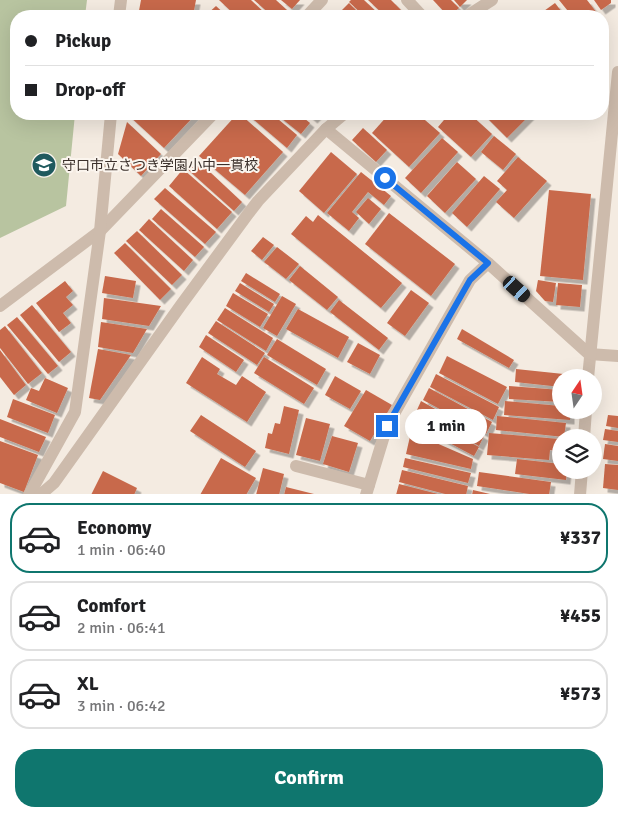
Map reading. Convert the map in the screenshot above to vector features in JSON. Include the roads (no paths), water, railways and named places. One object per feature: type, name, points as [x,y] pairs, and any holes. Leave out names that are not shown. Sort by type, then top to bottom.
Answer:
[{"type":"street","points":[[313,10],[322,0]]},
{"type":"street","points":[[407,0],[416,10]]},
{"type":"street","points":[[476,10],[492,0]]},
{"type":"street","points":[[588,369],[618,72]]},
{"type":"street","points":[[29,494],[75,412],[100,231],[110,120]]},
{"type":"street","points":[[0,306],[100,231],[207,120]]},
{"type":"street","points":[[40,494],[54,484],[181,305],[258,201],[337,120]]},
{"type":"street","points":[[326,129],[488,263],[589,354],[618,356]]},
{"type":"street","points":[[296,466],[367,490],[387,426],[470,280],[488,263]]},
{"type":"street","points":[[580,494],[581,479]]},
{"type":"place","name":"守口市立さつき学園小中一貫校","points":[[44,165]]}]
